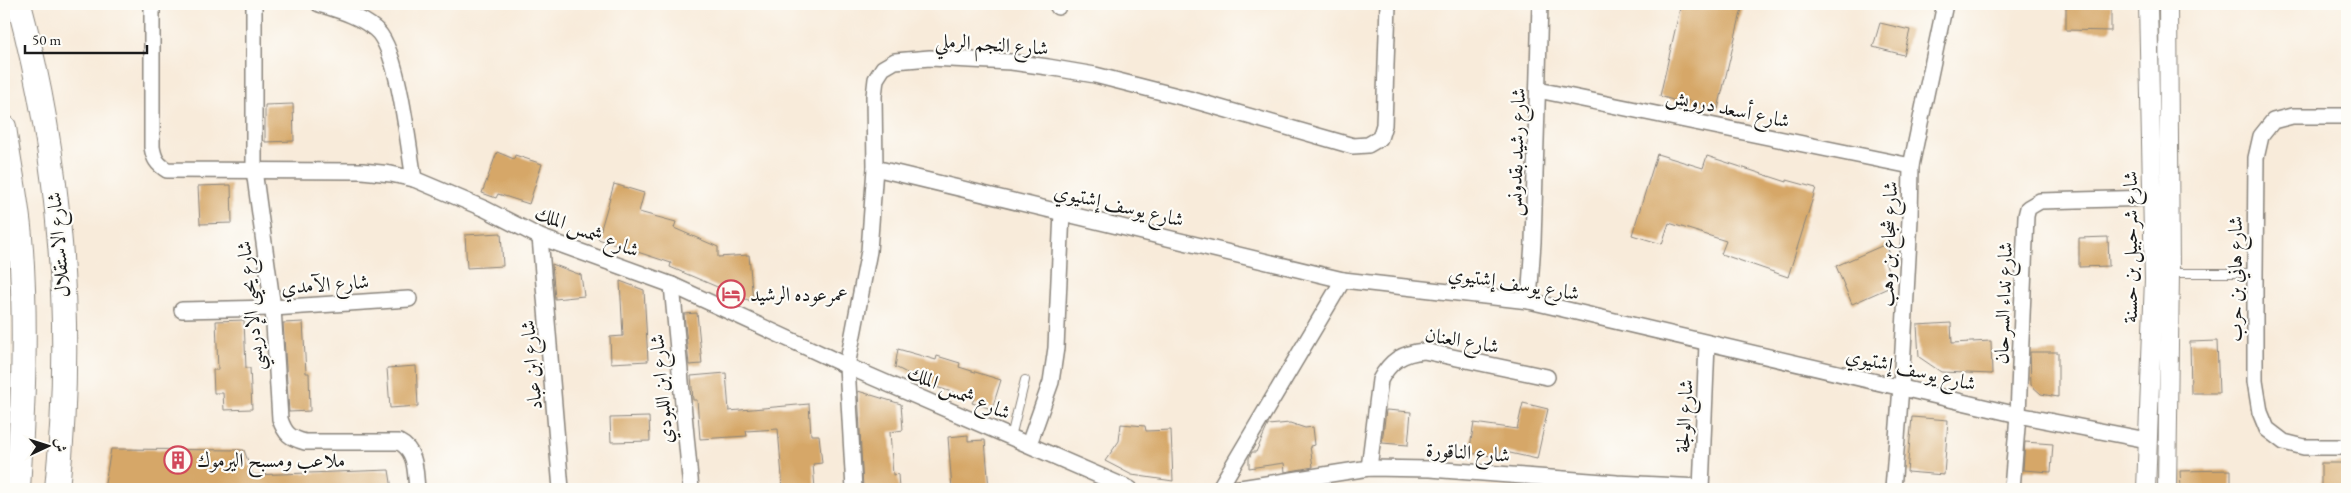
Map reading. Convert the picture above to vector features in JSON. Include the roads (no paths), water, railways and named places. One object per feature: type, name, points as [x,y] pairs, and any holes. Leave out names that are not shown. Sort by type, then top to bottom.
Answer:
[{"type":"highway","name":"شارع الاستقلال","points":[[18,4],[30,46],[48,152],[62,260],[65,348],[63,428],[57,489]]},
{"type":"highway","points":[[30,46],[37,4]]},
{"type":"highway","name":"شارع الاستقلال","points":[[4,128],[20,236],[24,316],[23,398],[18,489]]},
{"type":"street","name":"شارع شمس الملك","points":[[152,4],[152,147],[153,156],[158,165],[167,170],[362,171],[414,179],[485,209],[540,237],[672,285],[847,366],[1130,489]]},
{"type":"street","name":"شارع يحيى الإدريسي","points":[[254,4],[254,170],[273,308],[280,419],[284,432],[292,439],[305,442],[400,442],[408,446],[413,457],[417,489]]},
{"type":"street","points":[[319,4],[366,22],[377,30],[387,46],[394,65],[414,179]]},
{"type":"street","name":"شارع النجم الرملي","points":[[854,489],[847,366],[869,251],[875,168],[874,96],[876,79],[883,68],[895,61],[930,58],[1011,62],[1095,75],[1353,146],[1368,145],[1380,138],[1384,126],[1388,4]]},
{"type":"street","name":"شارع رشيد بقدونس","points":[[1529,301],[1540,4]]},
{"type":"street","name":"شارع شجاع بن وهب","points":[[1893,489],[1901,387],[1911,166],[1945,4]]},
{"type":"street","name":"شارع شرحبيل بن حسنة","points":[[2146,489],[2154,279],[2148,4]]},
{"type":"street","name":"شارع شرحبيل بن حسنة","points":[[2167,489],[2170,273],[2168,4]]},
{"type":"street","name":"شارع أسعد درويش","points":[[1538,90],[1911,166]]},
{"type":"street","name":"شارع هاني بن حرب","points":[[2347,116],[2292,116],[2273,122],[2261,136],[2256,158],[2255,273],[2255,381],[2260,412],[2267,429],[2284,442],[2304,447],[2347,447]]},
{"type":"street","name":"شارع يوسف إشتيوي","points":[[875,168],[1343,280],[1529,301],[2018,415],[2148,440]]},
{"type":"street","name":"شارع نداء السرحان","points":[[2012,489],[2018,415],[2026,216],[2028,208],[2040,201],[2153,198]]},
{"type":"street","points":[[1029,444],[1051,382],[1056,348],[1062,212]]},
{"type":"street","name":"شارع ابن عباد","points":[[540,237],[561,489]]},
{"type":"street","points":[[1219,489],[1343,280]]},
{"type":"street","name":"شارع ابن اللبودي","points":[[672,285],[691,489]]},
{"type":"street","name":"شارع الآمدي","points":[[182,310],[273,308],[409,299]]},
{"type":"street","name":"شارع الولجة","points":[[1701,488],[1707,344]]},
{"type":"street","name":"شارع العنان","points":[[1368,468],[1380,380],[1386,368],[1397,358],[1410,352],[1424,351],[1547,377]]},
{"type":"street","name":"شارع الناقورة","points":[[1234,489],[1368,468],[1430,469],[1646,487],[1701,488]]},
{"type":"lane","points":[[2170,273],[2255,273]]},
{"type":"lane","points":[[1011,436],[1025,380]]},
{"type":"place","name":"عمرعوده الرشيد","points":[[731,294]]},
{"type":"place","name":"ملاعب ومسبح اليرموك","points":[[178,460]]}]
